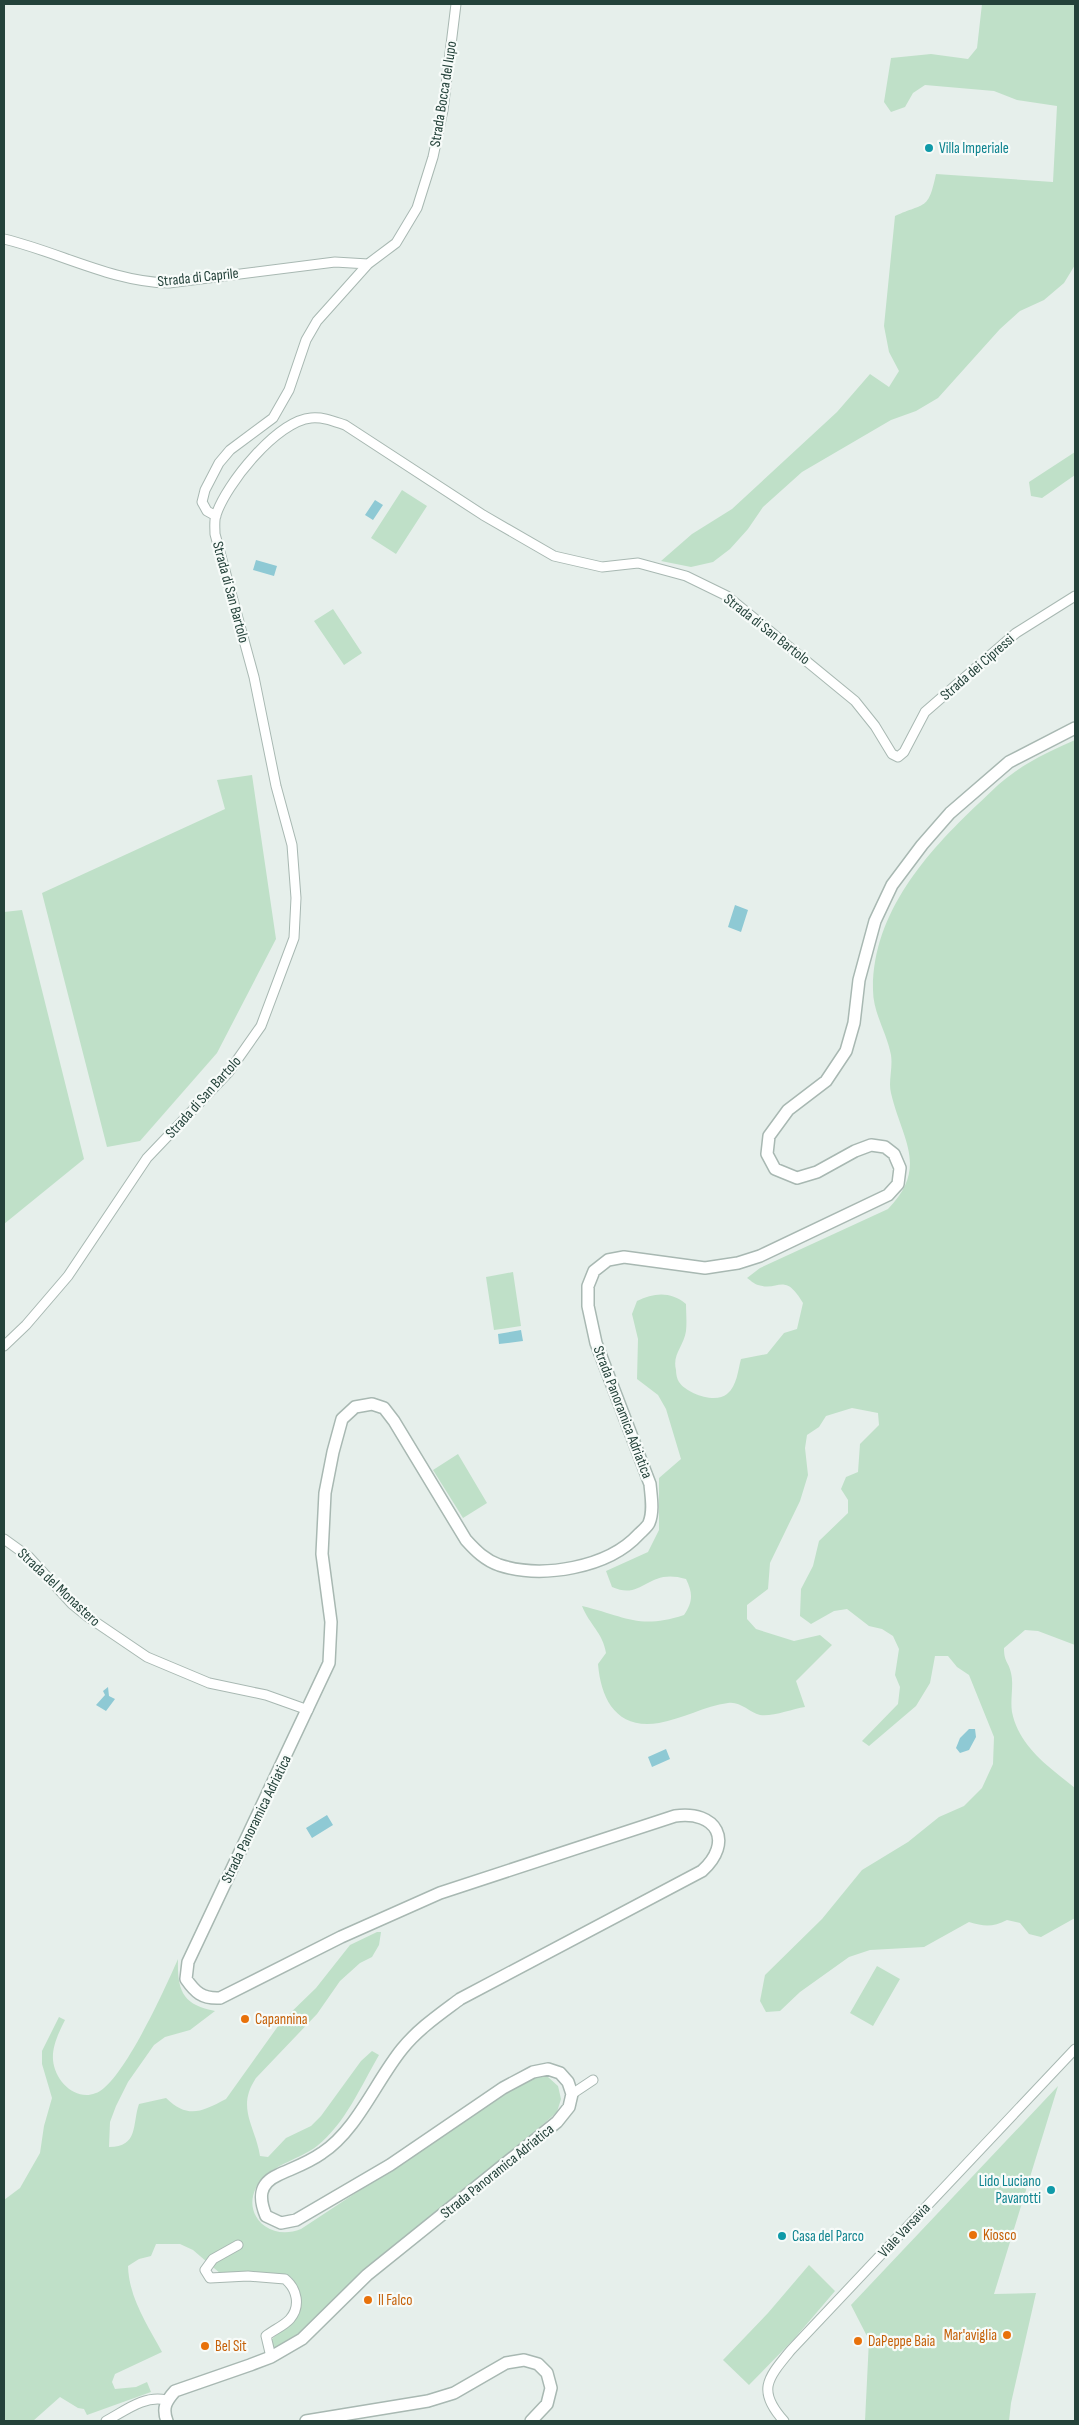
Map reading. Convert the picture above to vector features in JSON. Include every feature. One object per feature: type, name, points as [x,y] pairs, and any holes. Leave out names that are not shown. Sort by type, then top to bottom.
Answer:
[{"type":"street","name":"Strada Bocca del lupo","points":[[216,516],[207,511],[202,502],[212,474],[230,450],[273,418],[289,390],[306,340],[317,321],[368,264],[396,243],[417,208],[433,157],[443,110],[456,4]]},
{"type":"street","name":"Strada di Caprile","points":[[4,239],[36,247],[126,278],[147,282],[169,283],[335,262],[368,264]]},
{"type":"street","name":"Strada di San Bartolo","points":[[4,1346],[26,1325],[68,1276],[147,1158],[228,1073],[261,1026],[294,938],[296,898],[292,846],[276,786],[254,677],[215,534],[216,516],[227,490],[254,455],[291,425],[309,418],[326,418],[345,425],[483,515],[554,556],[602,567],[638,563],[686,576],[727,596],[855,701],[875,726],[892,754],[898,756]]},
{"type":"street","name":"Strada dei Cipressi","points":[[898,756],[904,752],[925,712],[1016,633],[1075,596]]},
{"type":"street","name":"Strada Panoramica Adriatica","points":[[166,2400],[175,2391],[271,2357],[302,2339],[367,2275],[557,2122],[569,2107],[572,2094],[568,2082],[560,2072],[548,2069],[533,2072],[503,2088],[390,2165],[296,2220],[281,2223],[266,2216],[260,2201],[264,2187],[275,2176],[323,2153],[348,2130],[382,2074],[404,2046],[433,2019],[460,1999],[702,1871],[713,1861],[719,1845],[716,1830],[708,1820],[690,1814],[675,1816],[440,1893],[341,1937],[220,1998],[211,1999],[196,1994],[186,1979],[188,1962],[329,1663],[331,1622],[322,1554],[326,1493],[342,1419],[355,1407],[372,1404],[384,1408],[394,1421],[466,1540],[479,1554],[499,1564],[524,1570],[555,1570],[613,1554],[632,1542],[649,1523],[652,1503],[650,1484],[596,1343],[588,1306],[588,1286],[594,1271],[608,1260],[624,1257],[705,1268],[738,1263],[760,1256],[880,1199],[893,1190],[898,1184],[900,1168],[894,1154],[885,1147],[871,1145],[855,1151],[817,1172],[796,1178],[775,1170],[766,1154],[769,1136],[788,1110],[826,1081],[846,1051],[854,1023],[859,980],[875,921],[892,885],[922,845],[950,812],[1009,762],[1075,728]]},
{"type":"street","name":"Strada del Monastero","points":[[4,1539],[29,1557],[72,1604],[147,1657],[209,1683],[266,1694],[308,1710]]},
{"type":"street","name":"Viale Varsavia","points":[[784,2421],[768,2399],[766,2386],[771,2374],[804,2336],[1075,2049]]},
{"type":"street","points":[[572,2094],[593,2080]]},
{"type":"street","points":[[238,2245],[214,2259],[205,2270],[210,2278],[248,2276],[284,2279],[295,2292],[297,2300],[290,2319],[266,2336],[271,2357]]},
{"type":"street","points":[[306,2421],[352,2417],[428,2401],[454,2393],[506,2363],[524,2360],[538,2364],[548,2373],[551,2388],[547,2404],[531,2421]]},
{"type":"street","points":[[106,2421],[144,2400],[152,2398],[166,2400],[164,2410],[167,2421]]},
{"type":"green space","points":[[982,4],[1075,4],[1075,265],[1064,283],[1044,300],[1020,311],[1000,329],[938,398],[916,411],[891,420],[802,472],[763,507],[748,529],[730,549],[713,562],[691,567],[661,561],[692,534],[732,509],[837,412],[870,374],[889,387],[899,371],[889,352],[884,326],[895,216],[924,204],[928,200],[936,174],[1053,182],[1057,106],[1017,100],[994,91],[925,85],[913,93],[905,107],[891,112],[884,102],[891,58],[931,54],[968,59],[977,48]]},
{"type":"green space","points":[[1075,452],[1075,475],[1042,498],[1031,496],[1029,482]]},
{"type":"green space","points":[[402,490],[427,506],[396,554],[371,538]]},
{"type":"green space","points":[[333,609],[362,653],[344,665],[314,621]]},
{"type":"green space","points":[[1075,740],[1075,1645],[1038,1631],[1025,1630],[1004,1648],[1012,1678],[1012,1712],[1021,1736],[1036,1755],[1075,1788],[1075,1918],[1041,1937],[1029,1934],[1020,1923],[1007,1920],[989,1925],[969,1922],[924,1947],[870,1950],[849,1957],[800,1992],[780,2011],[766,2012],[760,2001],[765,1975],[822,1919],[862,1870],[908,1842],[939,1817],[964,1806],[982,1788],[993,1764],[994,1737],[969,1675],[957,1667],[948,1656],[935,1656],[930,1683],[916,1706],[869,1746],[862,1741],[898,1704],[900,1687],[895,1675],[899,1649],[893,1636],[882,1629],[869,1626],[847,1609],[834,1611],[811,1624],[800,1616],[801,1589],[813,1566],[819,1541],[848,1513],[848,1500],[841,1489],[846,1477],[858,1472],[860,1444],[879,1425],[878,1413],[852,1408],[826,1416],[819,1427],[807,1435],[805,1448],[808,1475],[800,1501],[770,1563],[768,1589],[747,1605],[747,1619],[756,1629],[794,1641],[820,1635],[832,1645],[796,1681],[805,1707],[776,1714],[760,1715],[740,1705],[728,1703],[668,1721],[644,1724],[632,1722],[614,1710],[603,1689],[600,1677],[598,1664],[606,1653],[604,1646],[582,1606],[632,1620],[655,1621],[684,1615],[691,1597],[686,1579],[673,1576],[662,1577],[632,1590],[623,1590],[612,1587],[606,1571],[648,1552],[659,1530],[659,1478],[681,1459],[666,1409],[658,1395],[637,1379],[638,1339],[632,1314],[637,1301],[650,1296],[668,1295],[686,1304],[686,1331],[675,1364],[677,1376],[679,1382],[688,1390],[709,1398],[722,1397],[730,1391],[737,1378],[741,1359],[767,1354],[784,1333],[797,1329],[803,1303],[796,1293],[786,1285],[765,1286],[747,1278],[760,1268],[888,1209],[900,1194],[907,1180],[910,1166],[909,1153],[891,1093],[891,1055],[875,1007],[873,990],[875,962],[882,936],[892,911],[922,864],[959,823],[995,788],[1027,764]]},
{"type":"green space","points":[[252,775],[276,939],[217,1053],[140,1141],[107,1147],[42,893],[225,809],[217,780]]},
{"type":"green space","points":[[22,910],[84,1159],[4,1224],[4,912]]},
{"type":"green space","points":[[513,1272],[521,1326],[494,1330],[486,1277]]},
{"type":"green space","points":[[458,1454],[487,1503],[463,1518],[433,1470]]},
{"type":"green space","points":[[377,1932],[381,1932],[379,1945],[372,1957],[360,1963],[340,1981],[317,2014],[256,2078],[250,2089],[247,2098],[249,2117],[260,2156],[268,2157],[286,2138],[311,2126],[321,2116],[361,2061],[372,2051],[379,2055],[352,2104],[327,2137],[311,2150],[273,2170],[261,2180],[254,2191],[252,2202],[254,2212],[259,2221],[267,2228],[277,2231],[289,2232],[301,2229],[515,2088],[539,2076],[548,2077],[558,2086],[561,2099],[557,2112],[507,2156],[403,2238],[299,2336],[273,2350],[272,2339],[293,2319],[300,2304],[297,2287],[291,2277],[256,2272],[221,2274],[193,2250],[180,2244],[156,2244],[151,2256],[139,2259],[128,2266],[135,2300],[162,2352],[115,2374],[112,2382],[115,2389],[136,2387],[147,2382],[151,2392],[87,2415],[84,2409],[78,2408],[60,2397],[33,2421],[4,2421],[4,2200],[20,2188],[40,2153],[44,2126],[52,2098],[42,2064],[42,2051],[59,2017],[65,2020],[55,2044],[53,2060],[55,2069],[64,2084],[71,2090],[87,2095],[96,2093],[104,2088],[114,2078],[145,2028],[178,1959],[179,1980],[184,1995],[196,2005],[215,2011],[190,2030],[165,2037],[154,2045],[128,2082],[110,2122],[109,2147],[119,2146],[130,2139],[133,2133],[139,2104],[166,2098],[181,2109],[195,2111],[202,2110],[226,2099],[281,2022],[316,1988],[350,1945]]},
{"type":"green space","points":[[877,1966],[900,1979],[873,2026],[850,2013]]},
{"type":"green space","points":[[1058,2086],[994,2294],[1036,2293],[1011,2403],[1009,2421],[865,2421],[869,2340],[851,2305]]},
{"type":"green space","points":[[809,2265],[835,2291],[794,2339],[749,2385],[723,2360],[768,2313]]},
{"type":"water","points":[[375,500],[383,505],[373,520],[365,515]]},
{"type":"water","points":[[256,560],[277,566],[274,576],[253,570]]},
{"type":"water","points":[[735,905],[748,910],[741,932],[728,927]]},
{"type":"water","points":[[521,1330],[523,1341],[499,1344],[498,1334]]},
{"type":"water","points":[[108,1687],[109,1696],[115,1699],[106,1711],[96,1705],[105,1695],[103,1691]]},
{"type":"water","points":[[969,1729],[975,1729],[976,1737],[969,1750],[960,1753],[956,1748],[960,1738]]},
{"type":"water","points":[[666,1749],[670,1759],[652,1767],[648,1757]]},
{"type":"water","points":[[327,1815],[333,1825],[312,1838],[306,1828]]},
{"type":"place","name":"Villa Imperiale","points":[[929,148]]},
{"type":"place","name":"Capannina","points":[[245,2019]]},
{"type":"place","name":"Lido Luciano Pavarotti","points":[[1051,2190]]},
{"type":"place","name":"Kiosco","points":[[973,2235]]},
{"type":"place","name":"Casa del Parco","points":[[782,2236]]},
{"type":"place","name":"Il Falco","points":[[368,2300]]},
{"type":"place","name":"Mar'aviglia","points":[[1007,2335]]},
{"type":"place","name":"DaPeppe Baia","points":[[858,2341]]},
{"type":"place","name":"Bel Sit","points":[[205,2346]]}]
